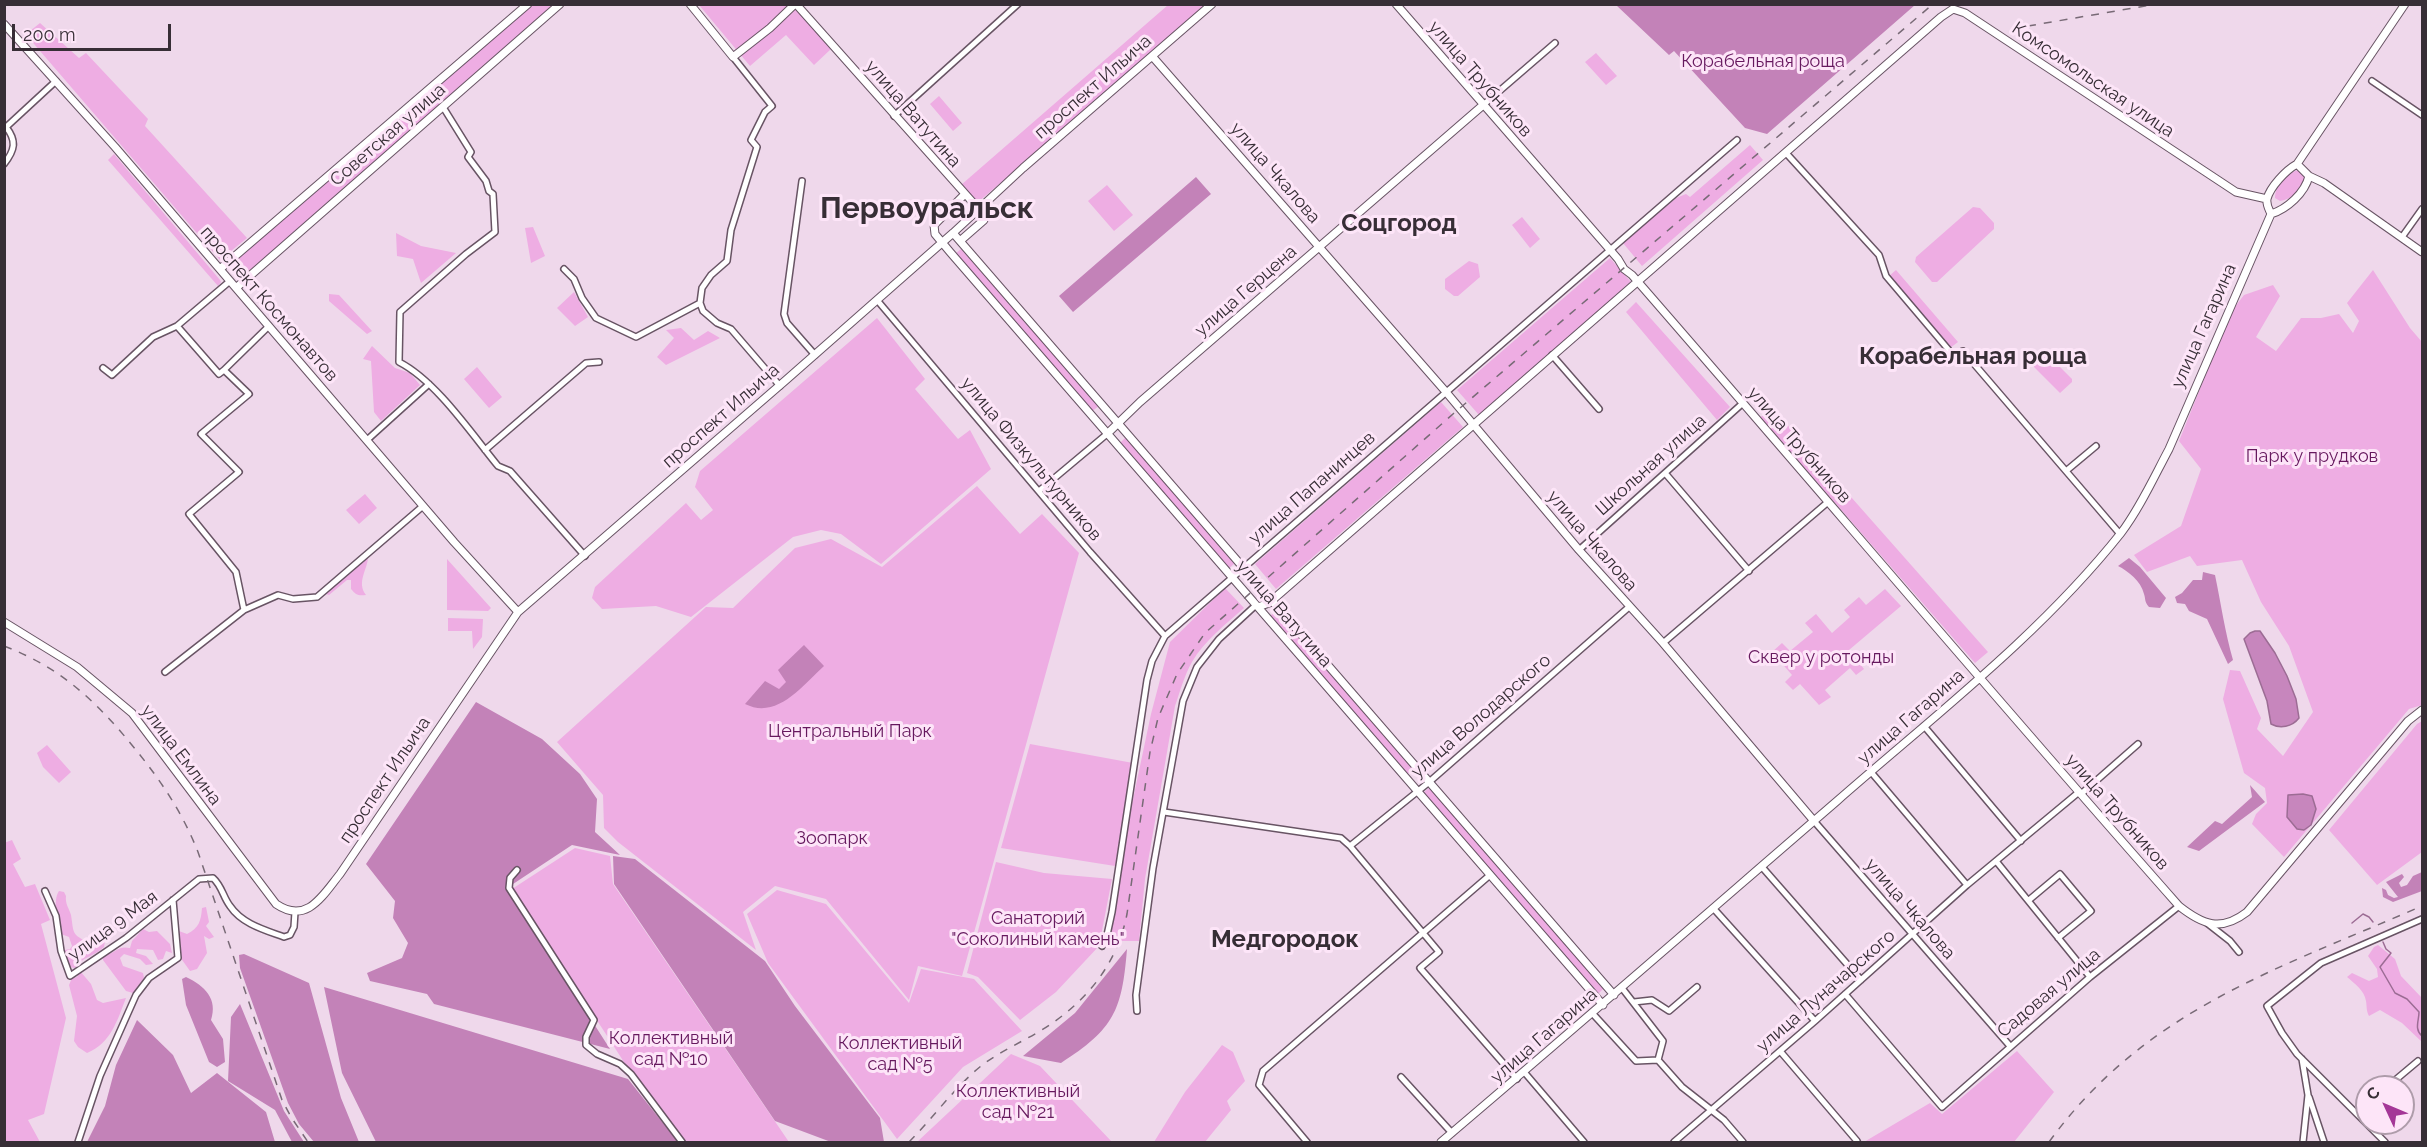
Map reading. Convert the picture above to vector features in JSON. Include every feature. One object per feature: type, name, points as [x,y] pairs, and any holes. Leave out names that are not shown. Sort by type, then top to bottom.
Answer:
[{"type":"street","name":"Советская улица","points":[[220,269],[528,4]]},
{"type":"street","name":"Советская улица","points":[[236,288],[560,4]]},
{"type":"street","points":[[690,4],[772,106],[765,112],[751,140],[758,147],[731,230],[727,261],[711,275],[702,288],[700,303],[709,317],[731,328],[780,386]]},
{"type":"street","name":"улица Ватутина","points":[[733,57],[796,4],[978,209]]},
{"type":"street","points":[[894,116],[1018,4]]},
{"type":"street","name":"проспект Ильича","points":[[295,912],[315,904],[340,873],[518,612],[780,386],[1212,4]]},
{"type":"street","name":"улица Трубников","points":[[1396,4],[1482,106],[1609,249],[1624,270],[1637,281],[1980,677],[1988,690],[2179,906],[2206,923]]},
{"type":"street","points":[[2309,176],[2303,188],[2288,206],[2271,214],[2267,206],[2267,199],[2273,188],[2297,164],[2405,4]]},
{"type":"street","name":"Комсомольская улица","points":[[1637,281],[1953,9],[1965,13],[2236,192],[2267,199]]},
{"type":"street","name":"проспект Космонавтов","points":[[4,24],[518,612]]},
{"type":"street","name":"улица Герцена","points":[[1039,491],[1555,43]]},
{"type":"street","name":"улица Чкалова","points":[[1152,56],[1474,424],[1579,550],[1663,643],[2010,1046]]},
{"type":"street","points":[[4,164],[15,147],[14,137],[5,128],[56,81]]},
{"type":"street","points":[[2372,81],[2422,115]]},
{"type":"street","points":[[442,107],[471,152],[468,157],[493,194],[495,232],[400,312],[399,362],[415,370],[429,384],[498,466],[510,471],[585,556]]},
{"type":"street","name":"улица Папанинцев","points":[[1102,946],[1112,912],[1147,680],[1152,661],[1165,636],[1737,140]]},
{"type":"street","points":[[1785,153],[1879,255],[1886,276],[1953,355],[1963,351],[2120,534]]},
{"type":"street","points":[[2297,164],[2309,176],[2324,183],[2422,252]]},
{"type":"street","points":[[802,181],[784,314],[787,323],[814,355]]},
{"type":"street","points":[[964,195],[934,225],[935,234],[943,242],[960,241],[984,220],[985,218],[978,209]]},
{"type":"street","points":[[2402,237],[2422,208]]},
{"type":"street","name":"улица Гагарина","points":[[1448,1139],[1980,677],[2054,608],[2120,534],[2169,449],[2271,214]]},
{"type":"street","name":"улица Ватутина","points":[[954,233],[1614,995]]},
{"type":"street","name":"улица Ватутина","points":[[943,242],[1603,1005]]},
{"type":"street","points":[[564,269],[574,279],[582,298],[596,318],[636,337],[700,303]]},
{"type":"street","points":[[103,368],[112,375],[153,337],[177,326],[230,281]]},
{"type":"street","points":[[1137,1011],[1136,995],[1153,868],[1182,701],[1193,675],[1219,639],[1257,606],[1265,605],[1272,600],[1637,281]]},
{"type":"street","name":"улица Физкультурников","points":[[877,300],[1165,636]]},
{"type":"street","points":[[177,326],[219,374],[269,327]]},
{"type":"street","points":[[1552,356],[1599,409]]},
{"type":"street","points":[[485,450],[586,363],[599,362]]},
{"type":"street","points":[[224,369],[249,394],[201,434],[239,472],[189,514],[236,572],[243,610]]},
{"type":"street","points":[[367,440],[429,384]]},
{"type":"street","name":"Школьная улица","points":[[1579,550],[1743,403]]},
{"type":"street","points":[[2066,471],[2096,446]]},
{"type":"street","points":[[1665,473],[1749,571]]},
{"type":"street","points":[[1663,643],[1828,502]]},
{"type":"street","points":[[165,672],[243,610],[278,595],[293,599],[317,597],[423,506]]},
{"type":"street","name":"улица Володарского","points":[[1350,846],[1428,783],[1629,607]]},
{"type":"street","name":"улица Емлина","points":[[4,622],[77,667],[132,713],[263,888],[282,908],[295,912]]},
{"type":"street","points":[[2206,923],[2217,925],[2231,922],[2247,912],[2408,721],[2422,710]]},
{"type":"street","points":[[1923,726],[2021,841]]},
{"type":"street","name":"улица Луначарского","points":[[1674,1143],[1913,935],[1967,885],[2138,744]]},
{"type":"street","points":[[1870,772],[1967,885]]},
{"type":"street","points":[[1164,812],[1341,838],[1439,952],[1420,968],[1517,1079]]},
{"type":"street","points":[[1996,861],[2090,977]]},
{"type":"street","points":[[1762,867],[1861,980]]},
{"type":"street","points":[[517,870],[510,878],[509,888],[594,1020],[586,1037],[586,1045],[589,1049],[620,1064],[630,1074],[681,1143]]},
{"type":"street","points":[[2029,900],[2060,874],[2091,911],[2058,938]]},
{"type":"street","points":[[1307,1143],[1260,1086],[1263,1071],[1490,875]]},
{"type":"street","name":"улица 9 Мая","points":[[45,891],[56,916],[57,935],[70,976],[126,938],[199,879],[213,878],[220,885],[228,904],[235,913],[257,926],[284,937],[290,935],[294,927],[295,912]]},
{"type":"street","points":[[78,1143],[100,1076],[136,995],[149,978],[178,958],[173,900]]},
{"type":"street","name":"Садовая улица","points":[[1845,994],[1942,1107],[2090,977],[2179,906]]},
{"type":"street","points":[[1714,909],[1815,1021]]},
{"type":"street","points":[[2355,1112],[2302,1059],[2282,1033],[2267,1006],[2321,963],[2422,919]]},
{"type":"street","points":[[2206,923],[2230,941],[2239,952]]},
{"type":"street","points":[[1634,1002],[1652,1000],[1669,1011],[1697,987]]},
{"type":"street","points":[[1622,988],[1663,1041],[1658,1060]]},
{"type":"street","points":[[1593,1014],[1636,1061],[1658,1060],[1696,1099],[1712,1110],[1743,1143]]},
{"type":"street","points":[[1780,1051],[1857,1141]]},
{"type":"street","points":[[2302,1059],[2308,1095],[2324,1143]]},
{"type":"street","points":[[2401,1075],[2418,1061]]},
{"type":"street","points":[[1525,1073],[1584,1143]]},
{"type":"street","points":[[1401,1077],[1448,1139]]},
{"type":"street","points":[[2303,1143],[2308,1095]]},
{"type":"green space","points":[[531,5],[554,5],[239,279],[229,270],[233,263]]},
{"type":"green space","points":[[699,5],[792,5],[831,49],[814,65],[786,35],[750,66]]},
{"type":"green space","points":[[1168,5],[1208,5],[977,203],[961,185]]},
{"type":"green space","name":"Корабельная роща","points":[[1616,5],[1915,5],[1767,134],[1745,128],[1674,51],[1669,55]]},
{"type":"green space","points":[[40,23],[79,58],[86,53],[148,119],[145,126],[247,238],[220,260],[28,37],[30,31]]},
{"type":"green space","points":[[1596,53],[1617,76],[1606,85],[1585,62]]},
{"type":"green space","points":[[939,96],[962,123],[953,131],[930,104]]},
{"type":"green space","points":[[1750,145],[1763,160],[1642,266],[1623,243],[1676,198],[1686,194],[1690,197]]},
{"type":"green space","points":[[114,154],[220,280],[218,286],[108,160]]},
{"type":"green space","points":[[2300,170],[2307,178],[2300,190],[2284,200],[2280,201],[2275,198],[2277,189],[2283,180],[2291,173]]},
{"type":"green space","points":[[1196,177],[1211,194],[1073,312],[1059,296]]},
{"type":"green space","points":[[1107,185],[1133,215],[1114,231],[1088,201]]},
{"type":"green space","points":[[1973,207],[1980,208],[1994,223],[1994,229],[1937,282],[1932,282],[1915,262],[1916,257]]},
{"type":"green space","points":[[1522,217],[1540,239],[1530,248],[1512,225]]},
{"type":"green space","points":[[533,227],[545,256],[531,263],[525,228]]},
{"type":"green space","points":[[396,233],[421,246],[456,253],[421,283],[413,259],[397,256]]},
{"type":"green space","points":[[961,249],[1099,406],[1091,412],[955,254]]},
{"type":"green space","points":[[1610,258],[1631,282],[1479,415],[1457,390]]},
{"type":"green space","points":[[1469,261],[1478,264],[1480,277],[1458,296],[1454,296],[1445,289],[1445,279]]},
{"type":"green space","points":[[1896,270],[1958,342],[1950,348],[1888,277]]},
{"type":"green space","name":"Парк у прудков","points":[[2373,270],[2410,328],[2422,342],[2422,705],[2409,709],[2284,857],[2252,824],[2256,814],[2267,803],[2265,788],[2244,773],[2223,699],[2230,670],[2240,671],[2261,718],[2257,729],[2283,756],[2313,712],[2289,646],[2261,602],[2242,560],[2197,566],[2190,556],[2147,572],[2134,555],[2181,526],[2201,469],[2179,441],[2231,312],[2244,295],[2273,285],[2280,296],[2256,337],[2276,351],[2301,318],[2321,318],[2339,314],[2353,333],[2359,321],[2347,303]]},
{"type":"green space","points":[[574,292],[588,317],[575,326],[557,308]]},
{"type":"green space","points":[[329,294],[339,295],[372,331],[367,334],[329,301]]},
{"type":"green space","points":[[1636,302],[1730,407],[1717,420],[1626,312]]},
{"type":"green space","points":[[877,318],[925,379],[915,389],[958,439],[970,430],[991,469],[881,564],[841,534],[821,530],[793,537],[691,617],[656,606],[602,609],[592,598],[595,587],[686,503],[701,520],[713,510],[695,487],[700,471]]},
{"type":"green space","points":[[681,328],[694,340],[708,331],[720,338],[666,365],[657,357],[674,338],[666,330]]},
{"type":"green space","points":[[372,346],[395,368],[410,373],[420,385],[381,421],[374,412],[371,361],[363,359]]},
{"type":"green space","points":[[2046,353],[2072,379],[2072,382],[2060,393],[2034,367],[2034,364]]},
{"type":"green space","points":[[477,367],[502,397],[489,408],[464,379]]},
{"type":"green space","points":[[1441,402],[1463,427],[1276,589],[1255,564]]},
{"type":"green space","points":[[1775,411],[1988,652],[1975,663],[1760,417]]},
{"type":"green space","points":[[1126,437],[1235,563],[1228,569],[1119,444]]},
{"type":"green space","name":"Центральный Парк","points":[[977,486],[1020,534],[1042,514],[1079,553],[962,976],[918,966],[909,1000],[826,899],[775,886],[743,912],[756,950],[618,842],[604,828],[603,795],[557,742],[706,607],[733,608],[795,548],[831,539],[882,567]]},
{"type":"green space","points":[[365,494],[377,508],[359,524],[346,510]]},
{"type":"green space","points":[[368,557],[362,580],[366,595],[354,593],[351,589],[351,580],[347,580],[329,595],[326,594],[326,592]]},
{"type":"green space","points":[[2129,558],[2140,567],[2166,598],[2160,608],[2149,607],[2137,581],[2118,566]]},
{"type":"green space","points":[[447,559],[491,608],[488,611],[447,610]]},
{"type":"green space","points":[[2203,572],[2215,575],[2233,660],[2228,664],[2207,619],[2189,611],[2185,604],[2177,603],[2175,597],[2182,593],[2193,580],[2202,580]]},
{"type":"green space","points":[[1225,588],[1244,608],[1197,654],[1187,673],[1175,706],[1145,879],[1139,941],[1110,941],[1128,823],[1151,714],[1170,642]]},
{"type":"green space","name":"Сквер у ротонды","points":[[1885,589],[1901,606],[1849,650],[1864,669],[1856,675],[1850,668],[1825,690],[1831,697],[1819,705],[1800,684],[1793,690],[1785,682],[1792,675],[1772,652],[1782,643],[1790,651],[1813,632],[1805,623],[1816,614],[1832,633],[1850,617],[1844,610],[1859,597],[1866,605]]},
{"type":"green space","points":[[1276,611],[1413,770],[1406,775],[1270,616]]},
{"type":"green space","points":[[448,618],[483,619],[482,637],[473,649],[472,631],[448,631]]},
{"type":"green space","points":[[804,645],[824,666],[798,691],[778,704],[768,708],[757,708],[745,704],[765,681],[779,689],[786,682],[778,670]]},
{"type":"green space","points":[[476,702],[542,739],[580,774],[597,799],[595,832],[620,855],[572,845],[507,888],[610,1049],[434,1004],[427,994],[370,981],[367,973],[402,958],[408,943],[393,918],[395,901],[366,864]]},
{"type":"green space","points":[[2422,721],[2422,852],[2377,885],[2329,830],[2417,724]]},
{"type":"green space","points":[[1030,744],[1133,763],[1115,866],[1001,848]]},
{"type":"green space","points":[[47,745],[71,772],[59,783],[43,767],[37,753]]},
{"type":"green space","points":[[2250,785],[2265,802],[2199,851],[2187,847],[2215,821],[2222,824],[2252,797]]},
{"type":"green space","points":[[1429,788],[1604,988],[1597,995],[1423,793]]},
{"type":"green space","points":[[12,840],[21,859],[13,864],[25,887],[35,884],[50,920],[41,924],[66,1018],[44,1114],[28,1120],[40,1142],[5,1142],[4,843]]},
{"type":"green space","name":"Коллективный сад №10","points":[[575,848],[610,856],[613,884],[789,1142],[683,1142],[633,1076],[512,889]]},
{"type":"green space","points":[[613,856],[635,859],[765,961],[795,1006],[880,1118],[884,1142],[831,1142],[775,1121],[614,884]]},
{"type":"green space","name":"Санаторий \"Соколиный камень\"","points":[[996,862],[1044,873],[1112,879],[1099,946],[1056,992],[1020,1020],[978,977],[967,973]]},
{"type":"green space","points":[[2422,872],[2422,891],[2393,902],[2383,897],[2382,888],[2388,895],[2398,897],[2386,882],[2402,874],[2404,877],[2399,883],[2401,887],[2407,885],[2413,876]]},
{"type":"green space","name":"Коллективный сад №5","points":[[777,890],[826,904],[909,1003],[921,969],[974,979],[1022,1031],[963,1067],[897,1139],[768,963],[747,914]]},
{"type":"green space","points":[[59,891],[64,892],[66,896],[76,935],[89,943],[102,939],[105,941],[104,947],[80,962],[75,968],[69,967],[63,953],[72,946],[69,937],[61,934],[58,924],[56,900]]},
{"type":"green space","points":[[206,907],[209,922],[206,926],[214,937],[209,939],[204,936],[207,953],[197,969],[190,971],[180,957],[179,931],[187,934],[197,927],[202,908]]},
{"type":"green space","points":[[143,929],[149,932],[157,931],[170,944],[172,953],[166,951],[163,959],[158,960],[153,950],[137,949],[136,953],[146,956],[153,964],[146,965],[140,959],[124,954],[120,958],[123,966],[143,973],[144,978],[133,993],[126,991],[103,960],[103,956],[122,948],[130,948],[132,941]]},
{"type":"green space","points":[[2378,945],[2395,959],[2401,976],[2422,998],[2422,1042],[2402,1023],[2380,1010],[2369,1016],[2363,994],[2347,977],[2352,973],[2369,981],[2378,977],[2377,969],[2368,956]]},
{"type":"green space","points":[[1127,949],[1118,1003],[1104,1028],[1093,1040],[1061,1063],[1023,1056],[1075,1013]]},
{"type":"green space","points":[[244,954],[309,983],[341,1098],[359,1142],[314,1142],[299,1124],[288,1103],[240,968],[239,955]]},
{"type":"green space","points":[[80,971],[91,984],[97,1000],[103,1003],[126,998],[108,1037],[87,1053],[74,1041],[77,1016],[69,985],[72,978],[77,977]]},
{"type":"green space","points":[[186,977],[204,989],[211,1000],[213,1012],[211,1020],[223,1039],[225,1062],[217,1067],[209,1062],[186,1005],[182,979]]},
{"type":"green space","points":[[324,987],[628,1079],[678,1142],[376,1142],[342,1073]]},
{"type":"green space","points":[[240,1004],[284,1111],[304,1142],[292,1142],[275,1110],[228,1081],[231,1017]]},
{"type":"green space","points":[[137,1020],[173,1055],[191,1093],[217,1073],[266,1112],[275,1142],[87,1142],[105,1106],[116,1065]]},
{"type":"green space","points":[[1222,1045],[1233,1052],[1245,1081],[1227,1101],[1231,1110],[1205,1142],[1154,1142],[1185,1092]]},
{"type":"green space","points":[[2017,1051],[2054,1092],[2014,1142],[1864,1142],[1930,1103],[1942,1114]]},
{"type":"green space","name":"Коллективный сад №21","points":[[1011,1054],[1040,1066],[1112,1142],[917,1142]]},
{"type":"shaded area","points":[[2255,631],[2260,631],[2275,653],[2296,699],[2299,718],[2289,725],[2271,724],[2267,701],[2244,639]]},
{"type":"shaded area","points":[[2288,795],[2312,796],[2316,809],[2311,825],[2304,830],[2297,829],[2287,817]]},
{"type":"waterway","points":[[2352,923],[2363,914],[2373,922]]},
{"type":"waterway","points":[[2383,942],[2391,953],[2380,967],[2395,993],[2407,999],[2419,1012],[2418,1028],[2422,1036]]},
{"type":"railway","points":[[909,1142],[971,1075],[988,1061],[1040,1031],[1071,1008],[1085,996],[1107,966],[1116,950],[1127,914],[1150,752],[1158,718],[1177,674],[1205,633],[1453,414],[1933,4]]},
{"type":"railway","points":[[2028,26],[2157,4]]},
{"type":"railway","points":[[4,646],[44,665],[93,702],[136,750],[171,799],[198,852],[282,1100],[308,1142]]},
{"type":"railway","points":[[2049,1142],[2087,1096],[2128,1058],[2172,1025],[2266,973],[2422,906]]},
{"type":"district","name":"Первоуральск","points":[[927,209]]},
{"type":"district","name":"Соцгород","points":[[1399,224]]},
{"type":"district","name":"Корабельная роща","points":[[1973,357]]},
{"type":"district","name":"Медгородок","points":[[1285,940]]},
{"type":"park label","name":"Зоопарк","points":[[832,839]]}]
